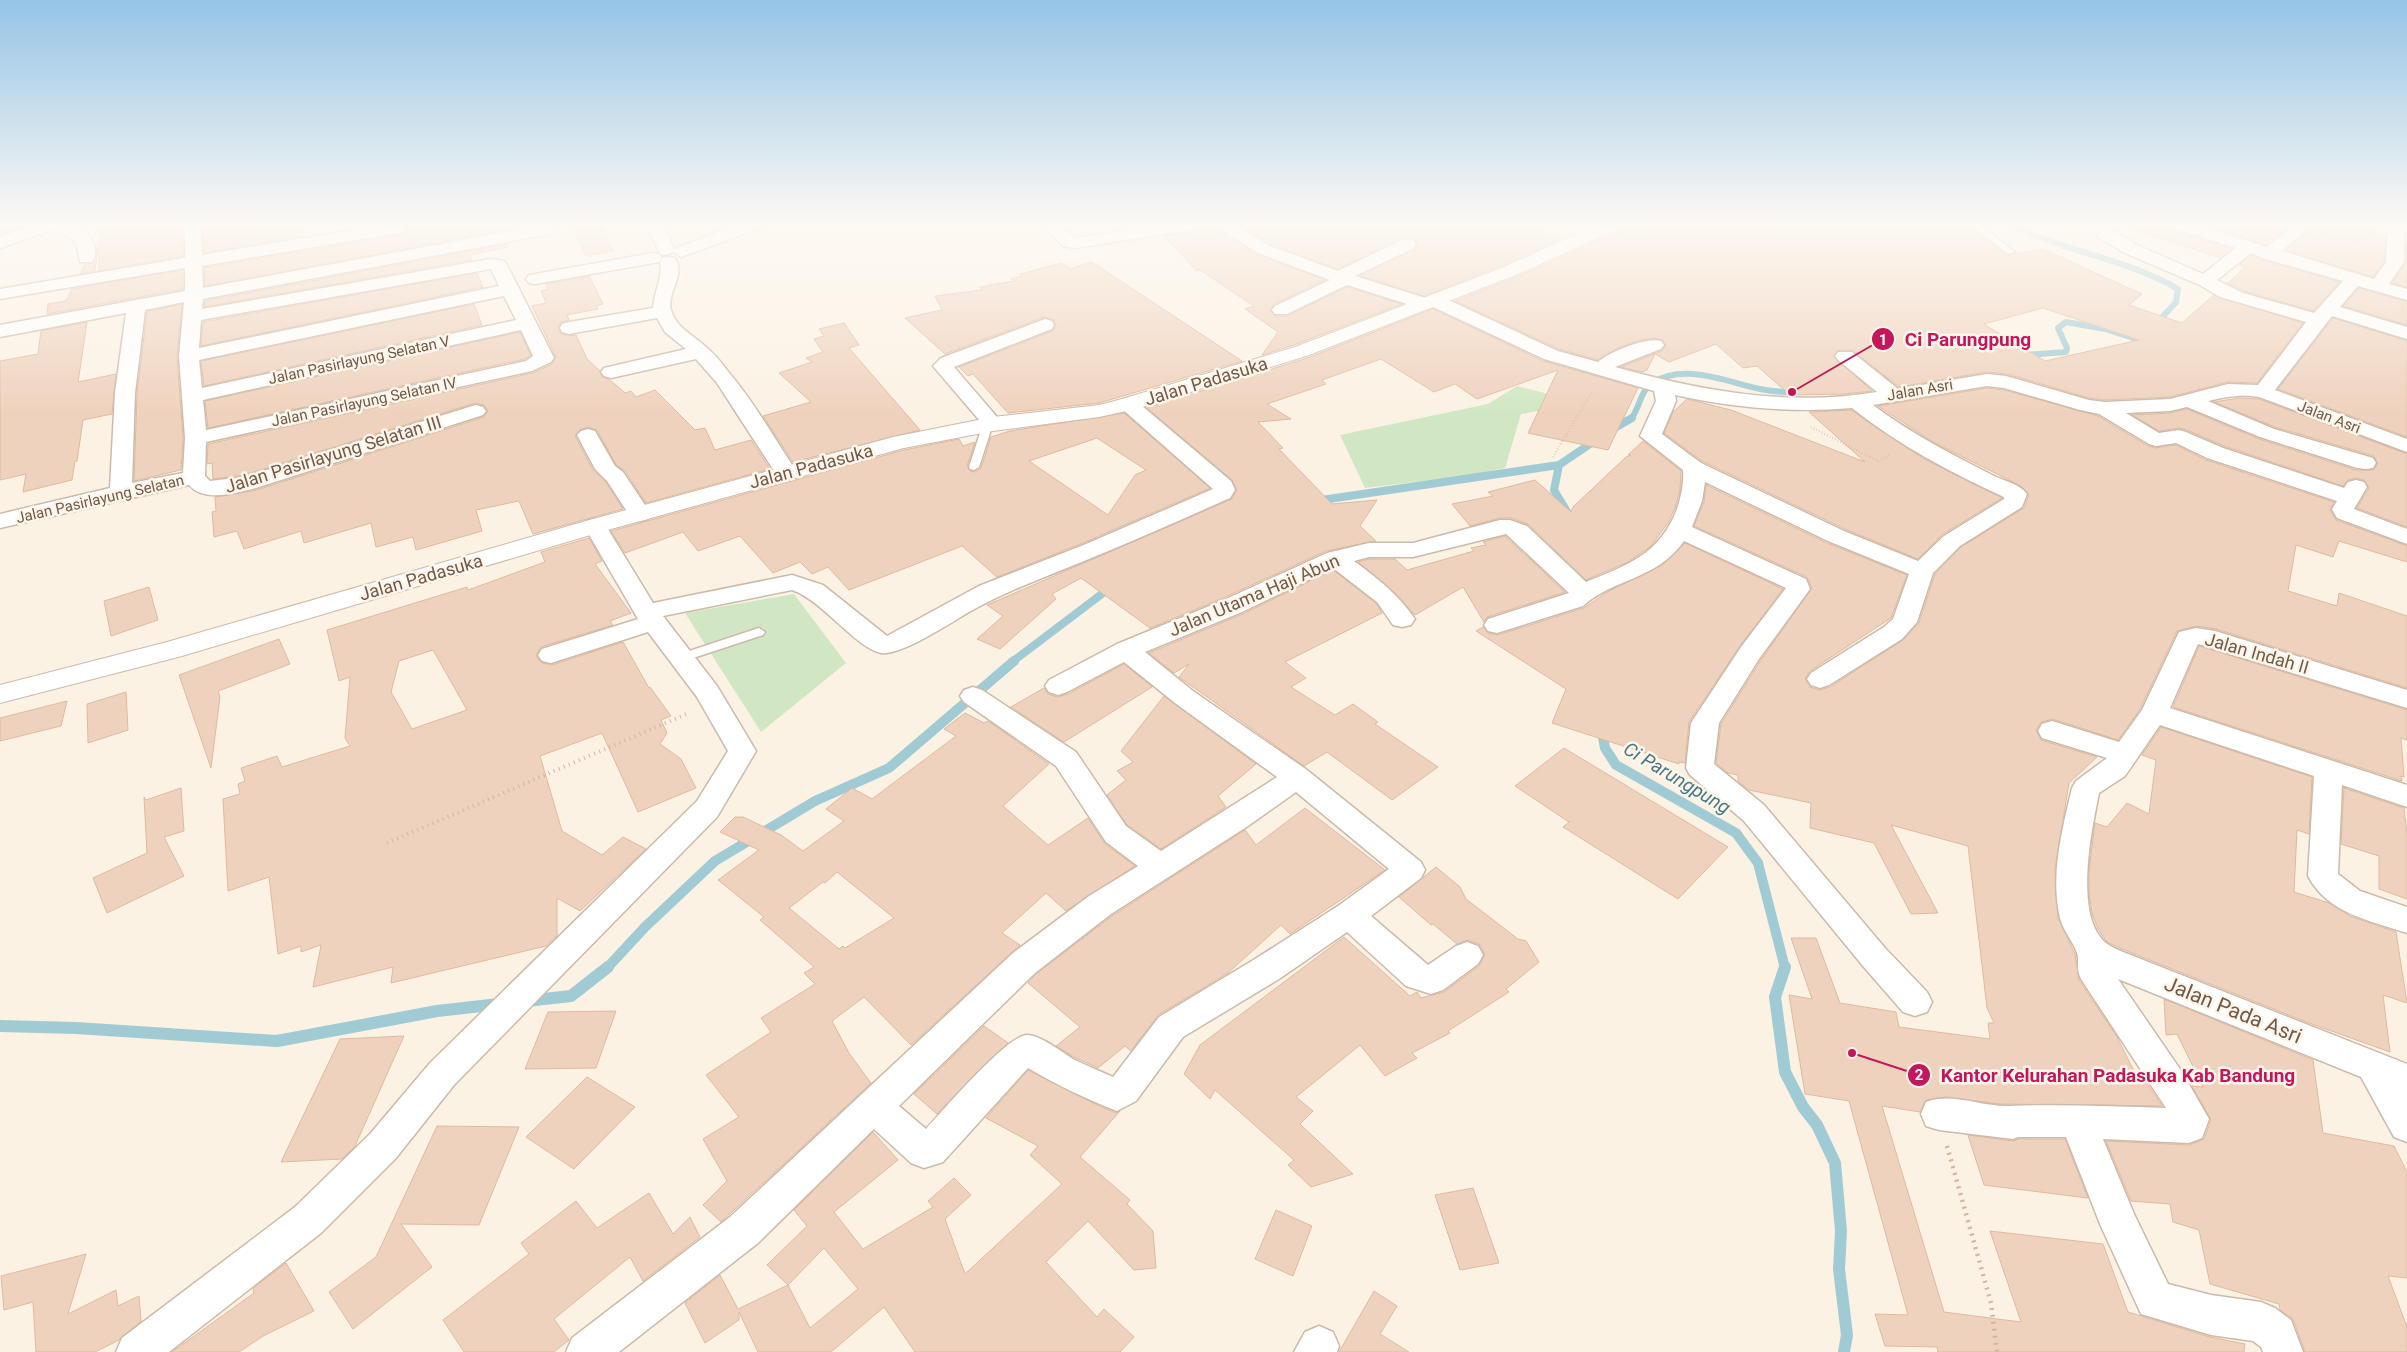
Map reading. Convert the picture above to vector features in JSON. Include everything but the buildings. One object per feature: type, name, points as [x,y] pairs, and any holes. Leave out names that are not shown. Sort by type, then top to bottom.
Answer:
[{"type":"street","points":[[0,294],[43,287]]},
{"type":"street","name":"Jalan Pasirlayung Selatan","points":[[0,521],[121,492],[194,477],[196,438],[189,356],[194,287]]},
{"type":"street","points":[[0,331],[237,287]]},
{"type":"street","points":[[191,316],[357,287]]},
{"type":"street","points":[[665,287],[663,293],[662,312],[672,328],[701,352],[725,380],[786,472]]},
{"type":"street","points":[[1281,310],[1325,287]]},
{"type":"street","name":"Jalan Asri","points":[[1378,287],[1431,303],[1551,355],[1661,386],[1710,397],[1770,404],[1817,405],[1856,402],[1987,380],[2006,382],[2070,401],[2105,408],[2149,407],[2190,401],[2228,390],[2246,389],[2263,392],[2407,446]]},
{"type":"street","name":"Jalan Padasuka","points":[[0,694],[172,650],[595,526],[786,472],[901,442],[988,425],[1099,411],[1128,404],[1302,351],[1470,287]]},
{"type":"street","points":[[2216,287],[2228,294],[2407,333]]},
{"type":"street","points":[[2263,392],[2323,315],[2349,287]]},
{"type":"street","points":[[2382,287],[2407,295]]},
{"type":"street","points":[[189,356],[510,289],[527,323]]},
{"type":"street","points":[[121,492],[125,393],[136,307]]},
{"type":"street","points":[[569,328],[662,312]]},
{"type":"street","name":"Jalan Pasirlayung Selatan IV","points":[[196,438],[532,365],[544,358],[527,323]]},
{"type":"street","name":"Jalan Pasirlayung Selatan V","points":[[192,396],[527,323]]},
{"type":"street","points":[[988,425],[943,366],[948,362],[1045,325]]},
{"type":"street","points":[[1606,369],[1612,360],[1654,345]]},
{"type":"street","points":[[611,372],[701,352]]},
{"type":"street","points":[[1845,356],[1893,395]]},
{"type":"street","points":[[1661,386],[1666,401],[1651,436],[1693,468],[1836,536],[1922,571]]},
{"type":"street","points":[[2190,401],[2227,418],[2365,463]]},
{"type":"street","points":[[1820,679],[1875,646],[1904,622],[1922,571],[1952,541],[2014,502],[2016,494],[1987,481],[1887,426],[1856,402]]},
{"type":"street","points":[[551,655],[650,617],[792,582],[810,587],[870,638],[883,645],[899,641],[988,591],[1094,549],[1222,494],[1223,486],[1128,404]]},
{"type":"street","points":[[2105,408],[2137,430],[2156,440],[2179,436],[2215,453],[2351,508],[2407,537]]},
{"type":"street","name":"Jalan Pasirlayung Selatan III","points":[[194,477],[204,488],[222,488],[248,483],[476,411]]},
{"type":"street","points":[[2351,508],[2365,463],[2370,432]]},
{"type":"street","points":[[588,434],[606,468],[615,477],[640,514]]},
{"type":"street","points":[[1496,625],[1574,601],[1583,593],[1651,562],[1666,550],[1680,530],[1695,485],[1693,468]]},
{"type":"street","points":[[136,1352],[170,1338],[308,1220],[383,1146],[442,1074],[707,809],[742,750],[715,702],[650,617],[595,526]]},
{"type":"street","name":"Jalan Utama Haji Abun","points":[[1058,686],[1126,650],[1233,606],[1335,558],[1369,550],[1413,550],[1500,527],[1510,527],[1518,531],[1583,593]]},
{"type":"street","points":[[1680,530],[1796,584],[1798,589],[1750,653],[1705,723],[1700,768],[1754,813],[1914,1002]]},
{"type":"street","points":[[1335,558],[1386,597],[1402,619]]},
{"type":"street","name":"Jalan Indah II","points":[[2094,952],[2076,920],[2074,905],[2074,844],[2086,788],[2115,769],[2154,713],[2188,638],[2196,636],[2407,699]]},
{"type":"street","points":[[875,1107],[924,1151],[930,1150],[1010,1063],[1026,1049],[1064,1072],[1117,1095],[1124,1090],[1172,1027],[1268,969],[1349,915],[1410,870],[1296,777],[1184,697],[1126,650]]},
{"type":"street","points":[[973,696],[1066,759],[1116,834],[1161,867]]},
{"type":"street","points":[[2154,713],[2407,796]]},
{"type":"street","points":[[2052,731],[2126,754]]},
{"type":"street","points":[[2328,770],[2323,876],[2326,882],[2347,899],[2407,920]]},
{"type":"street","points":[[586,1352],[744,1230],[1024,963],[1100,905],[1161,867],[1296,777]]},
{"type":"street","points":[[1349,915],[1418,976],[1426,980],[1431,980],[1467,955]]},
{"type":"street","points":[[1938,1114],[2013,1123],[2015,1121],[2078,1121],[2188,1126],[2191,1119],[2170,1082],[2093,968],[2094,952]]},
{"type":"street","name":"Jalan Pada Asri","points":[[2094,952],[2112,962],[2407,1080]]},
{"type":"street","points":[[2373,1066],[2407,1125]]},
{"type":"street","points":[[2078,1121],[2119,1224],[2155,1300],[2211,1315],[2261,1322],[2277,1334],[2284,1352]]},
{"type":"lane","points":[[974,467],[988,425]]},
{"type":"lane","points":[[681,658],[759,632]]},
{"type":"path","points":[[1554,457],[1606,369]]},
{"type":"path","points":[[1809,426],[1878,461],[1914,440]]},
{"type":"path","points":[[386,844],[715,702]]},
{"type":"path","points":[[1938,1114],[1991,1303],[1997,1352]]},
{"type":"green space","points":[[1517,386],[1552,395],[1544,410],[1521,414],[1505,468],[1471,475],[1365,488],[1340,435],[1488,404]]},
{"type":"green space","points":[[794,594],[846,663],[761,732],[685,613]]},
{"type":"waterway","name":"Ci Parungpung","points":[[2159,325],[2158,322],[2176,302],[2178,289],[2175,287]]},
{"type":"waterway","name":"Ci Parungpung","points":[[2024,355],[2066,352],[2067,348],[2058,328],[2066,322],[2105,329],[2149,343]]},
{"type":"waterway","name":"Ci Parungpung","points":[[1631,418],[1648,386],[1664,377],[1678,374],[1720,378],[1770,391],[1798,392]]},
{"type":"waterway","name":"Ci Parungpung","points":[[1850,383],[1899,376]]},
{"type":"waterway","name":"Ci Parungpung","points":[[1611,430],[1631,418]]},
{"type":"waterway","name":"Ci Parungpung","points":[[1559,465],[1596,440]]},
{"type":"waterway","points":[[1315,501],[1559,465]]},
{"type":"waterway","name":"Ci Parungpung","points":[[1559,465],[1554,490],[1569,515]]},
{"type":"waterway","points":[[1012,662],[1111,587]]},
{"type":"waterway","points":[[608,967],[645,927],[715,861],[815,801],[889,768],[1014,661]]},
{"type":"waterway","name":"Ci Parungpung","points":[[1601,727],[1605,748],[1616,765],[1736,833],[1758,863],[1785,967]]},
{"type":"waterway","points":[[526,1001],[571,996],[608,967]]},
{"type":"waterway","points":[[1785,967],[1775,997],[1785,1072],[1803,1107],[1817,1125],[1835,1163],[1841,1231],[1839,1269],[1847,1335],[1844,1352]]},
{"type":"waterway","points":[[0,1026],[76,1028],[277,1041],[437,1011],[499,1004]]},
{"type":"place","name":"Ci Parungpung","points":[[1792,392]]},
{"type":"place","name":"Kantor Kelurahan Padasuka Kab Bandung","points":[[1852,1053]]}]
